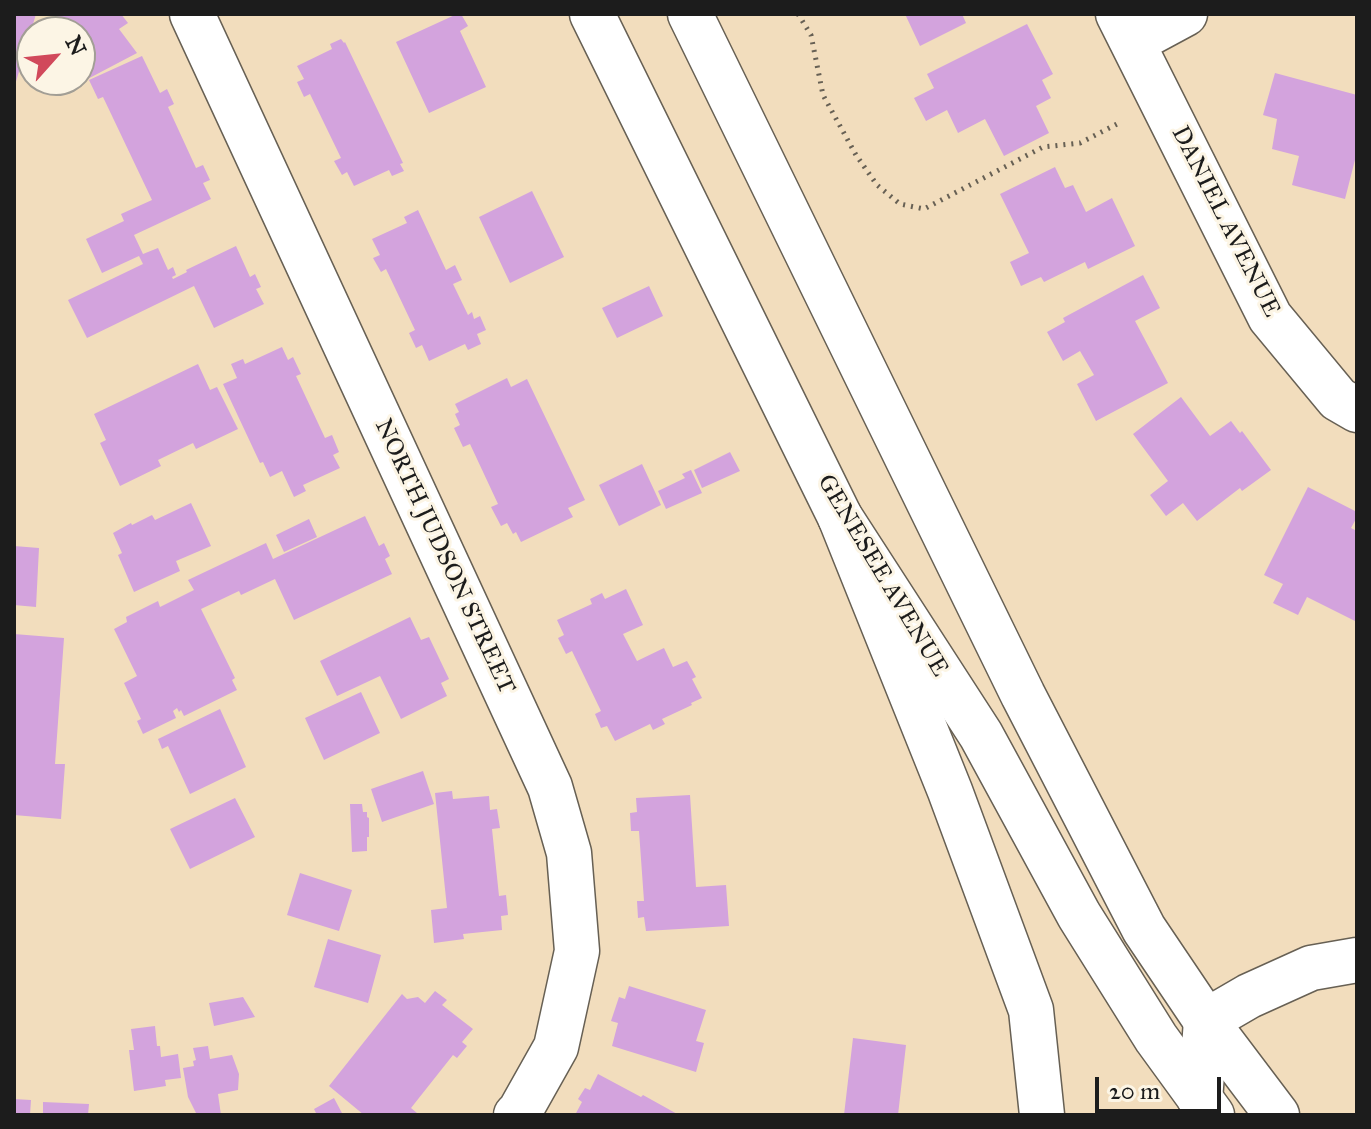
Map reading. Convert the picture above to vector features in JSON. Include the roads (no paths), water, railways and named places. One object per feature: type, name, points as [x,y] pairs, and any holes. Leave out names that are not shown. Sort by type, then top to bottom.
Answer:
[{"type":"main road","name":"NORTH JUDSON STREET","points":[[192,14],[550,787],[569,853],[577,951],[556,1047],[516,1115]]},
{"type":"main road","name":"GENESEE AVENUE","points":[[592,14],[840,517],[981,735],[1087,927],[1156,1038],[1206,1107]]},
{"type":"main road","points":[[690,14],[1023,695],[1144,929],[1206,1021],[1277,1115]]},
{"type":"main road","points":[[1125,28],[1185,14]]},
{"type":"main road","name":"DANIEL AVENUE","points":[[1125,28],[1270,317],[1338,399],[1357,410]]},
{"type":"main road","points":[[840,517],[950,791],[1031,1010],[1042,1115]]},
{"type":"main road","points":[[1206,1021],[1249,996],[1311,968],[1357,960]]},
{"type":"main road","points":[[1206,1021],[1206,1107]]}]
